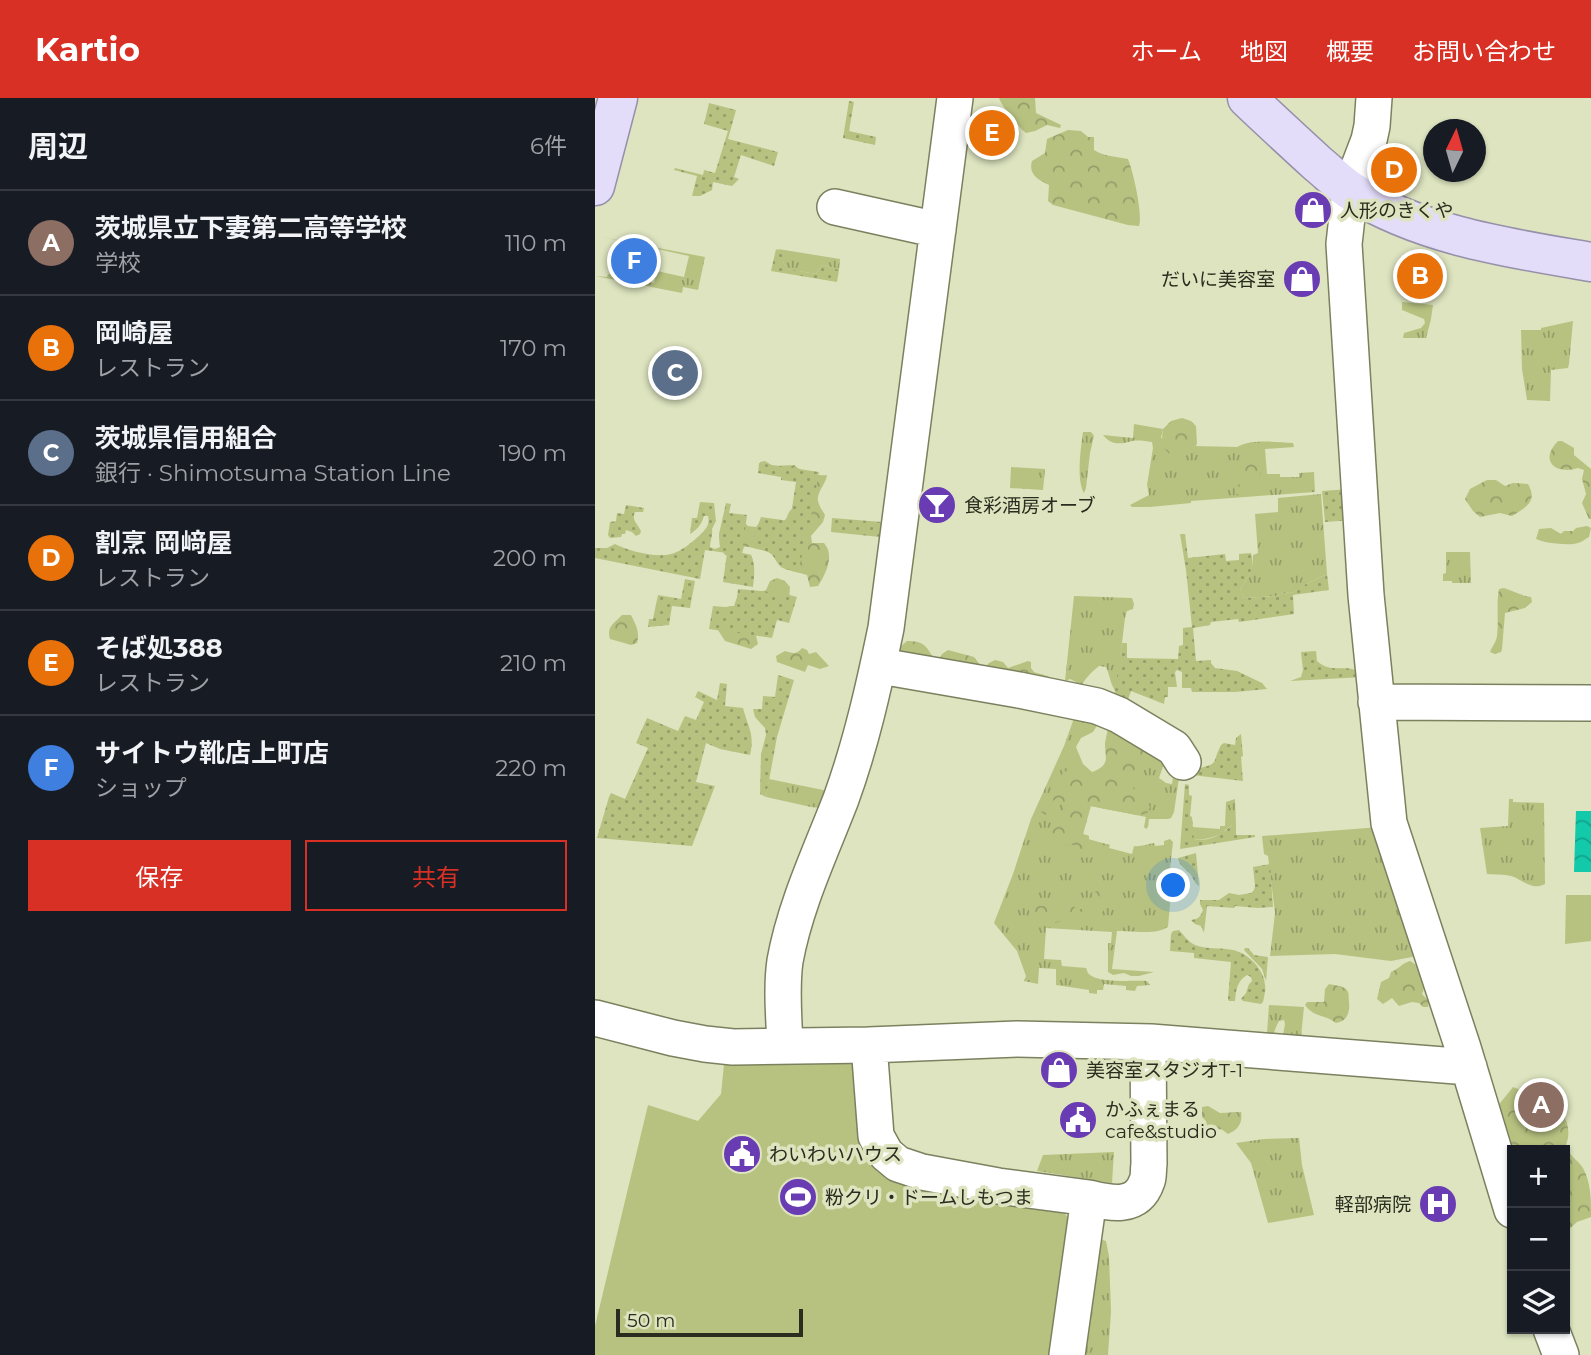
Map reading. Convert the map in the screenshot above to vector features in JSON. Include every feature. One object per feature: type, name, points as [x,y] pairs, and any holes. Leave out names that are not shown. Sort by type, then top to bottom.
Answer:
[{"type":"main road","points":[[595,186],[618,98]]},
{"type":"main road","points":[[1247,98],[1286,136],[1350,190],[1368,201],[1458,237],[1494,246],[1591,262]]},
{"type":"street","points":[[785,1046],[783,985],[788,947],[852,764],[886,628],[955,98]]},
{"type":"street","points":[[1374,98],[1369,140],[1350,190],[1344,244],[1366,595],[1389,823],[1469,1067],[1511,1208]]},
{"type":"street","points":[[835,207],[938,230]]},
{"type":"street","points":[[878,667],[1097,706],[1128,720],[1174,748],[1183,762]]},
{"type":"street","points":[[1376,702],[1591,703]]},
{"type":"street","points":[[595,1018],[673,1038],[733,1047],[1017,1039],[1148,1042],[1469,1067]]},
{"type":"street","points":[[869,1045],[876,1136],[885,1154],[898,1164],[922,1172],[997,1186],[1089,1198],[1114,1204],[1125,1203],[1140,1194],[1147,1181],[1148,1042]]},
{"type":"street","points":[[1067,1355],[1089,1198]]},
{"type":"street","points":[[1553,1334],[1561,1355]]},
{"type":"green space","points":[[999,98],[1035,98],[1036,113],[1061,125],[1060,128],[1047,125],[1026,133],[1011,117]]},
{"type":"green space","points":[[849,101],[854,102],[849,131],[876,137],[875,145],[843,138]]},
{"type":"green space","points":[[709,103],[736,110],[728,139],[778,152],[774,166],[741,155],[734,177],[739,179],[732,186],[713,182],[712,190],[700,196],[692,196],[697,176],[674,170],[675,168],[703,175],[704,170],[715,173],[728,131],[704,124]]},
{"type":"green space","points":[[1068,130],[1081,131],[1088,137],[1094,137],[1094,150],[1098,152],[1128,159],[1139,203],[1139,226],[1053,205],[1048,201],[1049,185],[1033,173],[1032,161],[1045,153],[1047,139]]},
{"type":"green space","points":[[602,237],[705,257],[698,290],[683,287],[682,293],[595,276],[607,277],[608,274],[654,283],[657,271],[684,277],[689,256]]},
{"type":"green space","points":[[776,249],[782,252],[787,269],[816,274],[821,266],[825,265],[839,270],[837,282],[771,271]]},
{"type":"green space","points":[[778,249],[840,259],[839,270],[825,265],[821,266],[816,274],[786,269]]},
{"type":"green space","points":[[1402,302],[1433,305],[1426,338],[1403,338],[1404,333],[1421,328],[1425,323],[1424,319],[1402,310]]},
{"type":"green space","points":[[1573,321],[1568,368],[1551,370],[1550,401],[1527,400],[1522,369],[1521,330],[1541,330]]},
{"type":"green space","points":[[1182,418],[1196,426],[1197,444],[1190,455],[1175,457],[1163,446],[1163,429],[1171,421]]},
{"type":"green space","points":[[1134,424],[1163,429],[1161,438],[1194,446],[1237,447],[1257,442],[1293,443],[1294,447],[1265,449],[1267,474],[1299,477],[1299,473],[1314,472],[1315,492],[1132,507],[1130,505],[1149,495],[1147,485],[1152,442],[1117,443],[1103,435],[1133,438]]},
{"type":"green space","points":[[1083,432],[1091,432],[1094,436],[1084,493],[1080,472]]},
{"type":"green space","points":[[1558,441],[1574,448],[1574,455],[1591,469],[1591,519],[1582,503],[1586,494],[1582,479],[1584,470],[1563,470],[1550,461],[1552,448]]},
{"type":"green space","points":[[1252,458],[1260,468],[1259,478],[1243,495],[1237,494],[1240,481],[1235,467],[1241,459]]},
{"type":"green space","points":[[765,461],[773,466],[794,465],[809,473],[827,475],[818,497],[825,515],[823,522],[811,536],[812,543],[824,543],[829,553],[826,570],[818,586],[810,587],[807,575],[781,567],[769,552],[744,547],[742,553],[751,555],[753,567],[725,555],[720,547],[719,534],[726,527],[741,519],[748,526],[756,527],[760,522],[782,522],[797,503],[797,482],[760,467],[760,462]]},
{"type":"green space","points":[[759,463],[819,472],[798,572],[782,567],[769,552],[750,546],[761,517],[790,521],[796,482],[758,473]]},
{"type":"green space","points":[[1011,467],[1045,469],[1043,490],[1010,488]]},
{"type":"green space","points":[[1487,480],[1496,480],[1505,486],[1513,483],[1528,484],[1531,500],[1526,507],[1512,516],[1500,513],[1480,517],[1465,499],[1470,489]]},
{"type":"green space","points":[[886,487],[896,488],[890,538],[831,532],[832,518],[882,522]]},
{"type":"green space","points":[[1349,489],[1352,520],[1325,522],[1322,491]]},
{"type":"green space","points":[[1321,494],[1327,574],[1298,591],[1283,592],[1276,596],[1244,598],[1240,589],[1250,573],[1253,555],[1258,553],[1255,514],[1278,512],[1278,498]]},
{"type":"green space","points":[[700,502],[714,503],[716,521],[710,547],[715,549],[720,547],[719,534],[726,503],[731,504],[729,513],[747,515],[742,553],[751,555],[753,559],[753,587],[723,582],[727,553],[705,550],[700,579],[595,558],[595,548],[607,548],[615,544],[650,554],[665,555],[679,551],[707,527],[708,516],[704,516],[699,526],[690,534],[692,518],[697,518]]},
{"type":"green space","points":[[626,505],[644,508],[643,512],[635,512],[634,515],[640,534],[636,536],[626,530],[621,537],[610,538],[610,522],[616,521],[617,513],[624,514]]},
{"type":"green space","points":[[1587,526],[1591,528],[1589,537],[1578,543],[1557,544],[1536,539],[1539,529],[1551,528],[1561,534]]},
{"type":"green space","points":[[1180,534],[1185,534],[1188,558],[1225,554],[1226,561],[1239,560],[1239,554],[1251,553],[1250,572],[1240,589],[1244,598],[1276,596],[1283,592],[1297,591],[1327,574],[1329,590],[1293,595],[1294,614],[1239,622],[1238,619],[1211,622],[1210,625],[1193,628],[1196,661],[1211,660],[1215,668],[1237,671],[1262,683],[1267,689],[1192,692],[1191,688],[1182,688],[1182,672],[1177,670],[1177,687],[1168,687],[1168,697],[1165,697],[1164,704],[1131,691],[1125,708],[1114,697],[1122,643],[1127,643],[1127,658],[1178,659],[1179,646],[1183,645],[1183,628],[1192,627]]},
{"type":"green space","points":[[1446,552],[1470,552],[1471,583],[1443,581],[1443,574],[1446,573]]},
{"type":"green space","points":[[777,578],[790,587],[789,601],[769,619],[756,636],[758,644],[751,649],[725,641],[718,630],[719,609],[734,606],[738,594],[766,590],[770,581]]},
{"type":"green space","points":[[685,579],[695,581],[690,608],[672,606],[669,625],[648,627],[649,619],[653,619],[658,595],[681,599]]},
{"type":"green space","points":[[1504,588],[1531,597],[1532,602],[1525,608],[1505,613],[1502,649],[1495,654],[1490,652],[1497,636],[1499,589]]},
{"type":"green space","points":[[738,589],[797,597],[789,623],[777,620],[772,638],[709,629],[713,606],[736,608]]},
{"type":"green space","points":[[1074,596],[1132,598],[1133,609],[1127,611],[1125,618],[1116,692],[1106,667],[1099,666],[1079,690],[1076,682],[1070,679],[1065,681]]},
{"type":"green space","points":[[622,615],[631,615],[638,632],[637,643],[631,645],[610,639],[610,628]]},
{"type":"green space","points":[[907,641],[923,645],[934,659],[898,657],[901,646]]},
{"type":"green space","points":[[802,648],[809,654],[816,652],[829,666],[820,669],[808,665],[805,672],[777,662],[776,656],[785,651],[796,653]]},
{"type":"green space","points":[[948,650],[974,657],[984,670],[938,661]]},
{"type":"green space","points":[[1316,651],[1317,661],[1324,666],[1353,669],[1364,677],[1290,681],[1301,677],[1301,652]]},
{"type":"green space","points":[[995,660],[1003,662],[1008,668],[1031,662],[1034,672],[1048,676],[1053,682],[988,677],[986,666]]},
{"type":"green space","points":[[778,675],[794,680],[777,737],[766,797],[760,794],[765,728],[755,717],[753,709],[762,709],[763,696],[775,697]]},
{"type":"green space","points":[[720,683],[727,684],[725,706],[743,708],[752,741],[750,755],[720,749],[706,743],[696,782],[715,786],[692,846],[597,838],[611,793],[625,799],[648,748],[636,743],[647,718],[678,731],[685,716],[696,720],[704,702],[695,697],[698,691],[717,700]]},
{"type":"green space","points":[[1077,710],[1098,724],[1093,732],[1081,738],[1076,747],[1083,764],[1092,772],[1106,761],[1105,743],[1141,733],[1164,764],[1159,778],[1172,784],[1174,768],[1179,778],[1171,818],[1149,819],[1146,829],[1146,817],[1091,806],[1083,834],[1089,836],[1088,839],[1110,845],[1109,848],[1132,854],[1134,846],[1154,843],[1155,846],[1164,845],[1164,841],[1170,839],[1173,842],[1168,927],[1150,932],[1117,931],[1112,969],[1154,972],[1131,976],[1108,972],[1108,943],[1111,943],[1112,932],[1046,928],[1044,959],[1061,960],[1062,966],[1086,968],[1088,973],[1099,979],[1147,981],[1150,985],[1137,986],[1135,991],[1126,990],[1126,986],[1104,984],[1103,990],[1097,990],[1097,994],[1089,993],[1089,990],[1056,985],[1056,969],[1039,968],[1038,984],[1024,981],[1026,976],[1017,951],[994,923],[1031,819]]},
{"type":"green space","points":[[1108,728],[1151,751],[1128,780],[1137,794],[1146,799],[1150,807],[1147,814],[1137,815],[1090,806],[1083,834],[1089,836],[1089,844],[1093,849],[1087,858],[1078,855],[1074,845],[1064,845],[1057,850],[1048,847],[1049,833],[1063,822],[1065,811],[1061,801],[1056,799],[1051,802],[1046,815],[1042,813],[1042,802],[1056,789],[1056,781],[1064,772],[1072,769],[1085,774],[1089,780],[1097,779],[1106,761]]},
{"type":"green space","points":[[1241,734],[1243,781],[1192,775],[1196,769],[1214,762],[1221,745],[1235,745],[1236,738]]},
{"type":"green space","points":[[769,779],[828,791],[821,808],[811,807],[766,797]]},
{"type":"green space","points":[[1185,784],[1189,785],[1189,795],[1192,796],[1190,816],[1194,839],[1213,838],[1232,825],[1236,825],[1236,835],[1255,837],[1180,849]]},
{"type":"green space","points":[[1235,799],[1236,825],[1210,838],[1194,839],[1192,827],[1220,829],[1220,826],[1225,826],[1226,802]]},
{"type":"green space","points":[[1509,799],[1513,799],[1513,802],[1544,803],[1545,884],[1540,886],[1532,886],[1511,876],[1487,874],[1480,828],[1508,826]]},
{"type":"green space","points":[[1380,827],[1417,956],[1391,961],[1335,954],[1270,956],[1275,913],[1268,856],[1264,854],[1262,836]]},
{"type":"green space","points":[[1196,853],[1199,886],[1178,858]]},
{"type":"green space","points":[[1270,864],[1273,907],[1207,906],[1204,933],[1201,926],[1191,920],[1198,918],[1203,910],[1200,900],[1219,900],[1229,893],[1251,893],[1255,886],[1253,867]]},
{"type":"green space","points":[[1092,893],[1104,893],[1106,904],[1101,914],[1092,920],[1041,926],[1031,921],[1029,910],[1033,906],[1069,905],[1089,909],[1095,903]]},
{"type":"green space","points":[[1566,895],[1591,895],[1591,941],[1565,944]]},
{"type":"green space","points":[[1179,930],[1195,945],[1233,950],[1249,958],[1264,979],[1263,1002],[1261,1004],[1241,999],[1252,981],[1247,975],[1239,983],[1235,1001],[1229,1001],[1231,962],[1194,958],[1194,953],[1170,951],[1171,934]]},
{"type":"green space","points":[[1245,948],[1254,955],[1268,957],[1266,981],[1262,969]]},
{"type":"green space","points":[[1410,961],[1423,975],[1422,994],[1429,1001],[1428,1007],[1412,1002],[1399,1006],[1392,998],[1383,1004],[1377,999],[1381,982],[1389,978],[1391,972]]},
{"type":"green space","points":[[1329,984],[1344,988],[1348,993],[1347,1015],[1336,1023],[1312,1012],[1305,1005],[1307,1002],[1324,1002],[1325,989]]},
{"type":"green space","points":[[1269,1005],[1304,1007],[1300,1047],[1283,1035],[1284,1020],[1279,1021],[1266,1047]]},
{"type":"green space","name":"粉クリ・ドームしもつま","points":[[725,1054],[854,1056],[884,1171],[912,1188],[1065,1214],[1071,1221],[1055,1355],[595,1355],[595,1326],[648,1105],[698,1121],[721,1094]]},
{"type":"green space","points":[[1513,1087],[1529,1093],[1538,1101],[1548,1100],[1563,1114],[1568,1125],[1566,1145],[1507,1145],[1507,1151],[1497,1107]]},
{"type":"green space","points":[[1208,1106],[1220,1113],[1241,1112],[1239,1126],[1228,1134],[1221,1129],[1210,1132],[1206,1129],[1206,1121],[1202,1117],[1202,1107]]},
{"type":"green space","points":[[1299,1138],[1302,1165],[1314,1215],[1268,1223],[1251,1163],[1236,1143]]},
{"type":"green space","points":[[1114,1152],[1112,1183],[1037,1171],[1043,1155]]},
{"type":"green space","points":[[1570,1152],[1583,1168],[1590,1191],[1591,1217],[1577,1222],[1570,1228]]},
{"type":"green space","points":[[1100,1239],[1106,1241],[1109,1256],[1111,1312],[1108,1355],[1079,1355]]},
{"type":"water","points":[[1576,811],[1591,811],[1591,872],[1574,872]]},
{"type":"place","name":"そば処388","points":[[992,133]]},
{"type":"place","name":"割烹 岡﨑屋","points":[[1394,170]]},
{"type":"place","name":"人形のきくや","points":[[1313,210]]},
{"type":"place","name":"サイトウ靴店上町店","points":[[634,261]]},
{"type":"place","name":"岡崎屋","points":[[1420,276]]},
{"type":"place","name":"だいに美容室","points":[[1302,279]]},
{"type":"place","name":"茨城県信用組合","points":[[675,373]]},
{"type":"place","name":"食彩酒房オーブ","points":[[937,505]]},
{"type":"place","name":"美容室スタジオT-1","points":[[1059,1070]]},
{"type":"place","name":"茨城県立下妻第二高等学校","points":[[1541,1105]]},
{"type":"place","name":"かふぇまる cafe&studio","points":[[1078,1120]]},
{"type":"place","name":"わいわいハウス","points":[[742,1154]]},
{"type":"place","name":"粉クリ・ドームしもつま","points":[[798,1197]]},
{"type":"place","name":"軽部病院","points":[[1438,1204]]}]
